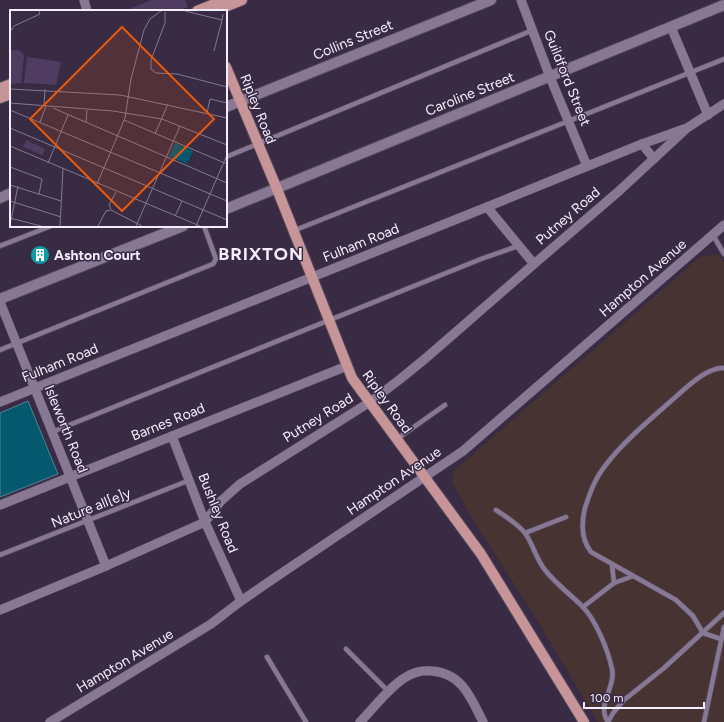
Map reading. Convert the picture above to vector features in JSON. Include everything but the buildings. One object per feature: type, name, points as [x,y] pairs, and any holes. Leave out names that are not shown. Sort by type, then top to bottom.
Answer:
[{"type":"main road","points":[[201,10],[224,0]]},
{"type":"main road","points":[[217,10],[242,0]]},
{"type":"main road","name":"Ripley Road","points":[[227,69],[277,189],[328,320],[356,384],[481,554],[584,722]]},
{"type":"main road","points":[[0,88],[10,84]]},
{"type":"main road","points":[[0,98],[10,94]]},
{"type":"street","points":[[84,0],[87,10]]},
{"type":"street","name":"Collins Street","points":[[227,107],[490,0]]},
{"type":"street","name":"Guildford Street","points":[[520,0],[587,166]]},
{"type":"street","name":"Caroline Street","points":[[227,209],[724,6]]},
{"type":"street","points":[[671,27],[708,115],[722,109]]},
{"type":"street","name":"Putney Road","points":[[0,610],[106,566],[205,522],[220,502],[240,484],[370,402],[426,358],[654,160],[687,128],[708,115]]},
{"type":"street","name":"Fulham Road","points":[[0,402],[642,144],[687,128]]},
{"type":"street","points":[[642,144],[654,160]]},
{"type":"street","points":[[0,198],[10,194]]},
{"type":"street","points":[[487,207],[534,264]]},
{"type":"street","name":"Hampton Avenue","points":[[54,721],[222,617],[240,601],[463,451],[487,432],[724,225]]},
{"type":"street","points":[[0,299],[180,227]]},
{"type":"street","name":"Isleworth Road","points":[[0,302],[106,566]]},
{"type":"street","name":"Barnes Road","points":[[0,505],[347,366]]},
{"type":"street","name":"Bushley Road","points":[[172,436],[205,522],[240,601]]},
{"type":"street","points":[[360,722],[405,677],[416,672],[426,670],[441,671],[453,677],[463,686],[476,708],[482,722]]},
{"type":"lane","points":[[227,157],[533,30]]},
{"type":"lane","points":[[293,231],[724,58]]},
{"type":"lane","points":[[0,246],[48,227]]},
{"type":"lane","points":[[0,350],[213,264],[216,259],[204,227]]},
{"type":"lane","points":[[713,235],[724,254]]},
{"type":"lane","points":[[52,432],[480,259],[518,246]]},
{"type":"lane","points":[[721,639],[703,632],[693,616],[676,600],[591,552],[584,540],[583,517],[590,492],[608,462],[654,415],[702,375],[716,368],[724,368]]},
{"type":"lane","points":[[396,439],[445,405]]},
{"type":"lane","name":"Nature all[e]y","points":[[0,555],[190,480]]},
{"type":"lane","points":[[496,510],[514,522],[525,533],[544,569],[583,607],[593,621],[601,637],[613,671],[604,711],[608,722],[624,700],[724,613]]},
{"type":"lane","points":[[525,533],[566,517]]},
{"type":"lane","points":[[612,565],[614,583]]},
{"type":"lane","points":[[583,607],[614,583],[633,576]]},
{"type":"lane","points":[[704,722],[724,627]]},
{"type":"lane","points":[[346,649],[389,692]]},
{"type":"lane","points":[[267,657],[306,722]]},
{"type":"shaded area","points":[[152,0],[185,0],[188,7],[180,10],[127,10]]},
{"type":"shaded area","points":[[719,254],[724,263],[724,722],[598,722],[534,615],[475,523],[452,482],[454,471],[700,257]]},
{"type":"water","points":[[28,401],[58,474],[0,497],[0,413]]},
{"type":"place","name":"Ashton Court","points":[[40,255]]},
{"type":"district","name":"BRIXTON","points":[[261,254]]}]
